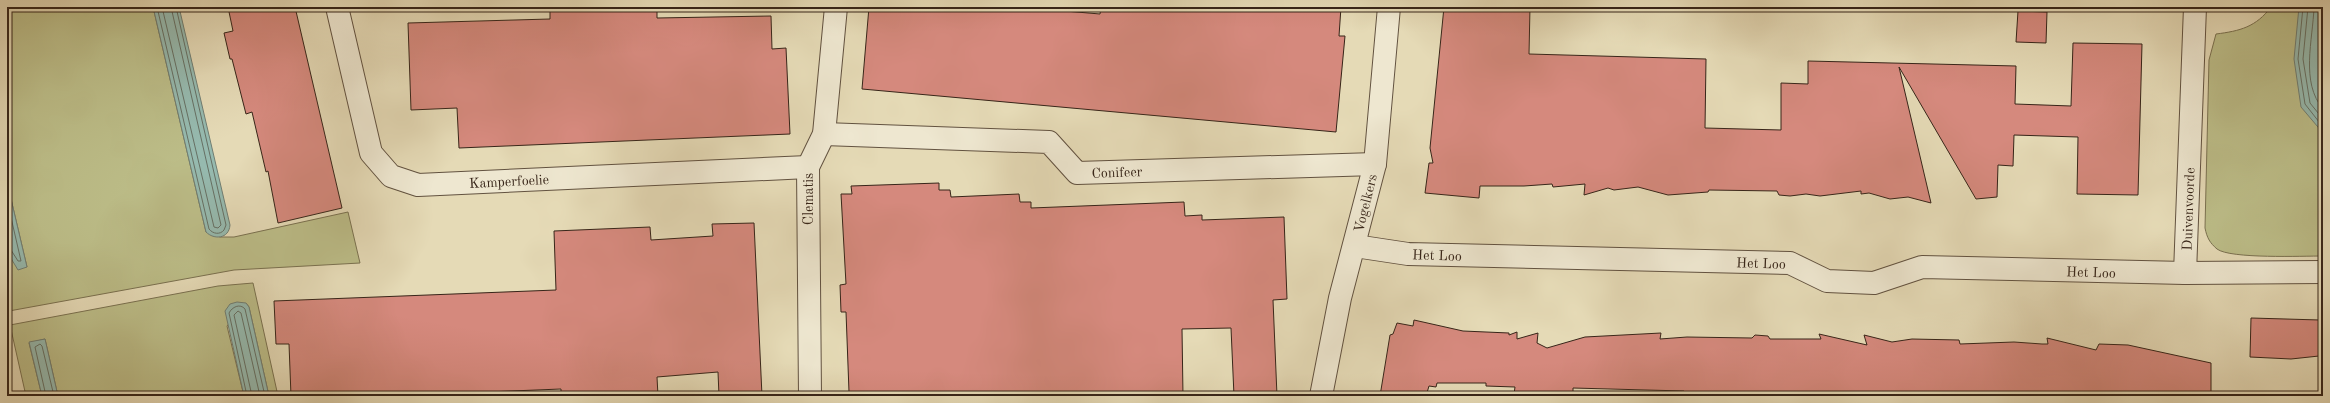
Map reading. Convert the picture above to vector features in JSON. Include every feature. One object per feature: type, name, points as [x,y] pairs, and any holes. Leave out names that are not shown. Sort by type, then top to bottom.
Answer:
[{"type":"street","name":"Kamperfoelie","points":[[337,7],[371,153],[391,176],[418,185],[808,167]]},
{"type":"street","name":"Clematis","points":[[810,396],[808,167],[824,134],[836,7]]},
{"type":"street","name":"Vogelkers","points":[[1321,396],[1340,298],[1355,246],[1375,164],[1389,7]]},
{"type":"street","name":"Duivenvoorde","points":[[2185,273],[2195,7]]},
{"type":"street","name":"Conifeer","points":[[824,134],[1049,142],[1077,173],[1375,164]]},
{"type":"street","name":"Het Loo","points":[[1355,246],[1408,254],[1790,263],[1827,281],[1874,283],[1922,267],[2185,273]]},
{"type":"street","points":[[2185,273],[2323,272]]},
{"type":"green space","points":[[7,7],[153,7],[206,232],[220,237],[234,237],[348,212],[360,263],[234,270],[9,311],[7,245],[9,255],[27,267],[7,182]]},
{"type":"green space","points":[[2271,7],[2323,7],[2323,256],[2251,256],[2224,252],[2212,245],[2205,228],[2209,60],[2216,34],[2247,27],[2265,14]]},
{"type":"green space","points":[[253,283],[278,396],[269,396],[249,307],[246,303],[227,326],[244,396],[58,396],[45,339],[29,343],[42,396],[26,396],[10,325],[218,286]]},
{"type":"water","points":[[153,7],[179,7],[230,225],[227,233],[221,237],[209,235],[206,232]]},
{"type":"water","points":[[2299,7],[2323,7],[2323,133],[2301,107],[2294,59]]},
{"type":"water","points":[[7,182],[27,267],[18,270],[9,255],[7,245]]},
{"type":"water","points":[[237,302],[246,303],[249,307],[269,396],[244,396],[225,311],[230,304]]},
{"type":"water","points":[[45,339],[58,396],[42,396],[29,342]]},
{"type":"building","points":[[228,7],[295,7],[342,208],[278,223],[268,171],[266,172],[252,112],[246,114],[232,59],[230,59],[224,33],[233,31]]},
{"type":"building","points":[[550,7],[657,7],[657,18],[771,16],[772,49],[786,48],[790,134],[459,148],[457,108],[411,110],[408,23],[550,19]]},
{"type":"building","points":[[869,7],[1018,7],[1100,14],[1101,7],[1248,7],[1297,11],[1297,7],[1341,7],[1339,36],[1345,36],[1336,132],[862,89]]},
{"type":"building","points":[[1444,7],[1530,7],[1529,54],[1706,59],[1705,128],[1781,130],[1781,83],[1808,84],[1808,61],[2016,66],[2015,104],[2071,106],[2073,43],[2142,44],[2138,195],[2077,194],[2078,137],[2014,135],[2013,166],[1998,165],[1997,197],[1976,199],[1899,67],[1931,203],[1908,197],[1890,199],[1869,193],[1861,194],[1861,191],[1820,196],[1806,194],[1790,196],[1779,195],[1777,191],[1709,190],[1708,192],[1668,195],[1638,187],[1614,190],[1608,188],[1584,195],[1585,184],[1553,187],[1552,184],[1524,186],[1480,186],[1479,198],[1425,193],[1429,163],[1433,163],[1430,148]]},
{"type":"building","points":[[2018,11],[2047,12],[2046,43],[2016,42]]},
{"type":"building","points":[[939,183],[939,190],[950,190],[951,197],[1019,194],[1020,202],[1031,202],[1031,208],[1184,202],[1185,216],[1202,215],[1202,220],[1284,217],[1287,299],[1273,300],[1277,396],[1234,396],[1231,328],[1182,329],[1183,396],[860,396],[860,392],[849,392],[846,312],[841,312],[840,285],[846,284],[841,194],[852,194],[851,186]]},
{"type":"building","points":[[754,223],[762,396],[719,396],[718,372],[657,377],[658,396],[561,396],[561,389],[388,396],[291,396],[289,344],[276,344],[274,301],[556,290],[554,231],[650,227],[651,240],[713,236],[712,224]]},
{"type":"building","points":[[2251,318],[2320,320],[2319,356],[2291,359],[2250,357]]},
{"type":"building","points":[[1414,320],[1463,331],[1509,333],[1509,335],[1517,332],[1517,339],[1538,333],[1537,343],[1547,348],[1585,337],[1661,333],[1660,339],[1687,337],[1752,338],[1755,335],[1768,336],[1770,339],[1821,339],[1819,334],[1867,345],[1864,335],[1892,342],[1912,339],[1959,340],[1960,344],[2014,342],[2048,344],[2047,338],[2096,350],[2099,344],[2128,345],[2211,363],[2211,393],[2171,392],[2171,396],[1684,396],[1684,391],[1573,388],[1573,393],[1545,392],[1545,395],[1514,394],[1515,387],[1486,386],[1486,383],[1437,383],[1436,387],[1429,386],[1426,396],[1380,396],[1390,335],[1393,334],[1397,323],[1413,326]]}]
